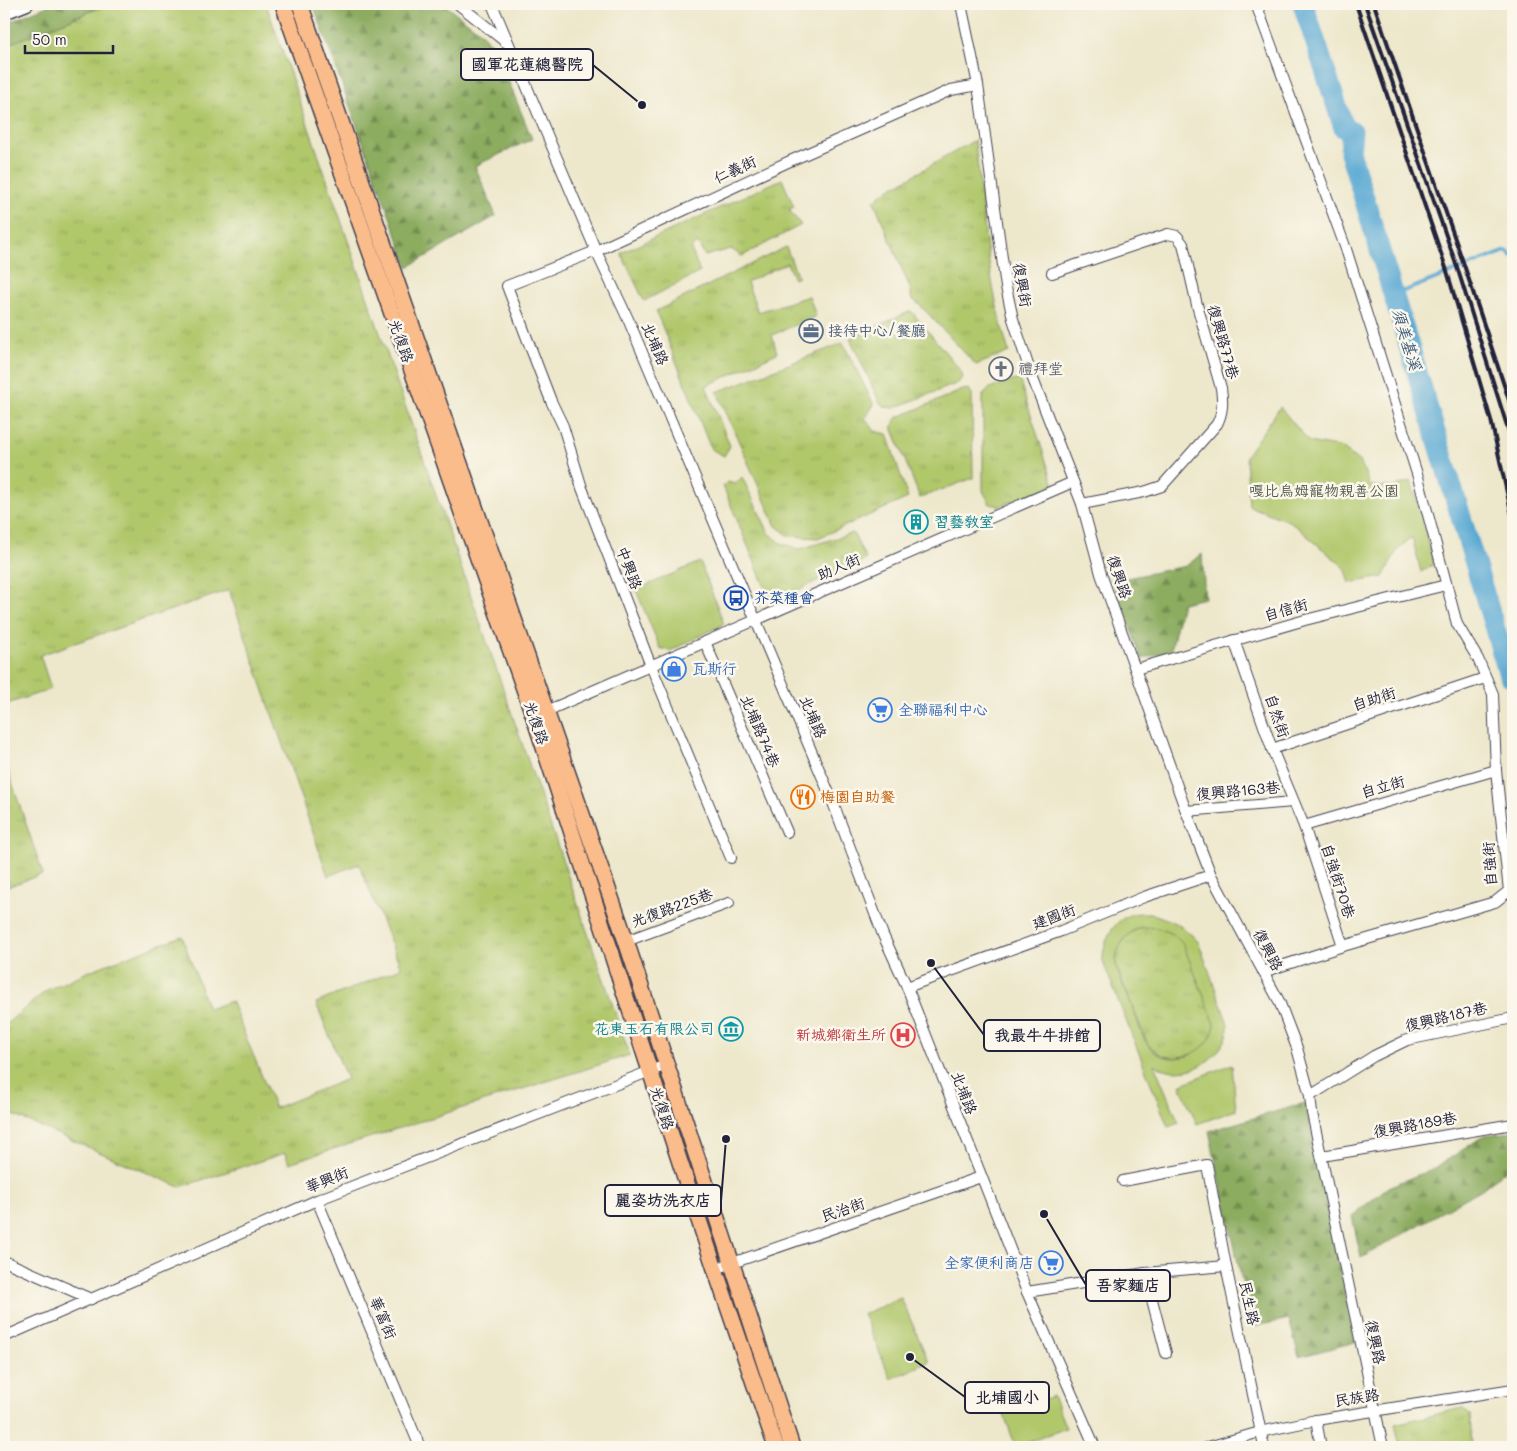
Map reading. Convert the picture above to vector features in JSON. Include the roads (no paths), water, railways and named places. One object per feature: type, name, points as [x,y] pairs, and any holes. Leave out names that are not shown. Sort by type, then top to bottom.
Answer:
[{"type":"main road","name":"光復路","points":[[282,4],[541,714],[626,941],[792,1447]]},
{"type":"main road","name":"光復路","points":[[300,4],[412,329],[541,714],[650,1071],[715,1270],[776,1447]]},
{"type":"street","points":[[4,13],[27,4]]},
{"type":"street","points":[[458,4],[508,43]]},
{"type":"street","name":"北埔路","points":[[492,4],[832,800],[883,935],[907,987],[1027,1292],[1095,1447]]},
{"type":"street","name":"復興街","points":[[961,4],[978,85],[1006,287],[1013,319],[1073,482]]},
{"type":"street","name":"自強街","points":[[1256,4],[1346,249],[1418,477],[1458,624],[1478,659],[1492,694],[1496,770],[1509,891],[1495,902],[1343,946],[1263,972]]},
{"type":"street","name":"仁義街","points":[[507,286],[596,251],[951,90],[978,85]]},
{"type":"street","name":"復興路77巷","points":[[1052,273],[1168,234],[1176,236],[1183,244],[1223,402],[1222,414],[1216,424],[1162,486],[1144,492],[1082,504]]},
{"type":"street","name":"中興路","points":[[507,286],[551,401],[563,426],[582,488],[651,666],[731,858]]},
{"type":"street","name":"助人街","points":[[541,714],[1073,482]]},
{"type":"street","name":"復興路","points":[[1073,482],[1082,504],[1101,574],[1186,811],[1212,875],[1279,1001],[1297,1048],[1310,1096],[1336,1230],[1383,1447]]},
{"type":"street","name":"自信街","points":[[1136,669],[1304,620],[1446,585]]},
{"type":"street","name":"自然街","points":[[1234,640],[1293,802]]},
{"type":"street","name":"北埔路74巷","points":[[705,642],[787,832]]},
{"type":"street","name":"自助街","points":[[1272,748],[1485,678]]},
{"type":"street","name":"自立街","points":[[1304,826],[1496,770]]},
{"type":"street","points":[[1293,802],[1304,826]]},
{"type":"street","name":"復興路163巷","points":[[1186,811],[1293,802]]},
{"type":"street","name":"自強街70巷","points":[[1304,826],[1343,946]]},
{"type":"street","name":"建國街","points":[[907,987],[1061,931],[1144,897],[1212,875]]},
{"type":"street","name":"光復路225巷","points":[[626,941],[728,904]]},
{"type":"street","name":"復興路187巷","points":[[1310,1096],[1374,1056],[1407,1040],[1513,1018]]},
{"type":"street","name":"華興街","points":[[4,1337],[317,1200],[666,1065]]},
{"type":"street","name":"復興路189巷","points":[[1322,1156],[1513,1124]]},
{"type":"street","name":"民生路","points":[[1123,1181],[1208,1165],[1226,1266],[1264,1447]]},
{"type":"street","name":"民治街","points":[[715,1270],[981,1178]]},
{"type":"street","name":"華富街","points":[[317,1200],[420,1447]]},
{"type":"street","points":[[4,1261],[91,1299]]},
{"type":"street","points":[[1027,1292],[1145,1273],[1226,1266]]},
{"type":"street","points":[[1145,1273],[1166,1353]]},
{"type":"street","name":"民族路","points":[[1208,1447],[1260,1432],[1316,1420],[1513,1389]]},
{"type":"street","points":[[1316,1420],[1321,1447]]},
{"type":"waterway","name":"須美基溪","points":[[1303,4],[1344,128],[1352,131],[1350,152],[1509,675],[1513,677]]},
{"type":"waterway","points":[[1394,295],[1506,251],[1513,256]]},
{"type":"railway","points":[[1356,4],[1447,271],[1491,420],[1513,520]]},
{"type":"railway","points":[[1365,4],[1457,267],[1513,445]]},
{"type":"railway","points":[[1374,4],[1513,412]]},
{"type":"place","name":"國軍花蓮總醫院","points":[[642,105]]},
{"type":"place","name":"接待中心/餐廳","points":[[811,331]]},
{"type":"place","name":"禮拜堂","points":[[1001,369]]},
{"type":"place","name":"習藝教室","points":[[916,522]]},
{"type":"place","name":"芥菜種會","points":[[736,598]]},
{"type":"place","name":"瓦斯行","points":[[674,669]]},
{"type":"place","name":"全聯福利中心","points":[[880,710]]},
{"type":"place","name":"梅園自助餐","points":[[803,797]]},
{"type":"place","name":"我最牛牛排館","points":[[931,963]]},
{"type":"place","name":"花東玉石有限公司","points":[[731,1029]]},
{"type":"place","name":"新城鄉衛生所","points":[[903,1035]]},
{"type":"place","name":"麗姿坊洗衣店","points":[[726,1139]]},
{"type":"place","name":"吾家麵店","points":[[1044,1214]]},
{"type":"place","name":"全家便利商店","points":[[1051,1263]]},
{"type":"place","name":"北埔國小","points":[[910,1357]]},
{"type":"park label","name":"嘎比烏姆寵物親善公園","points":[[1324,491]]}]
